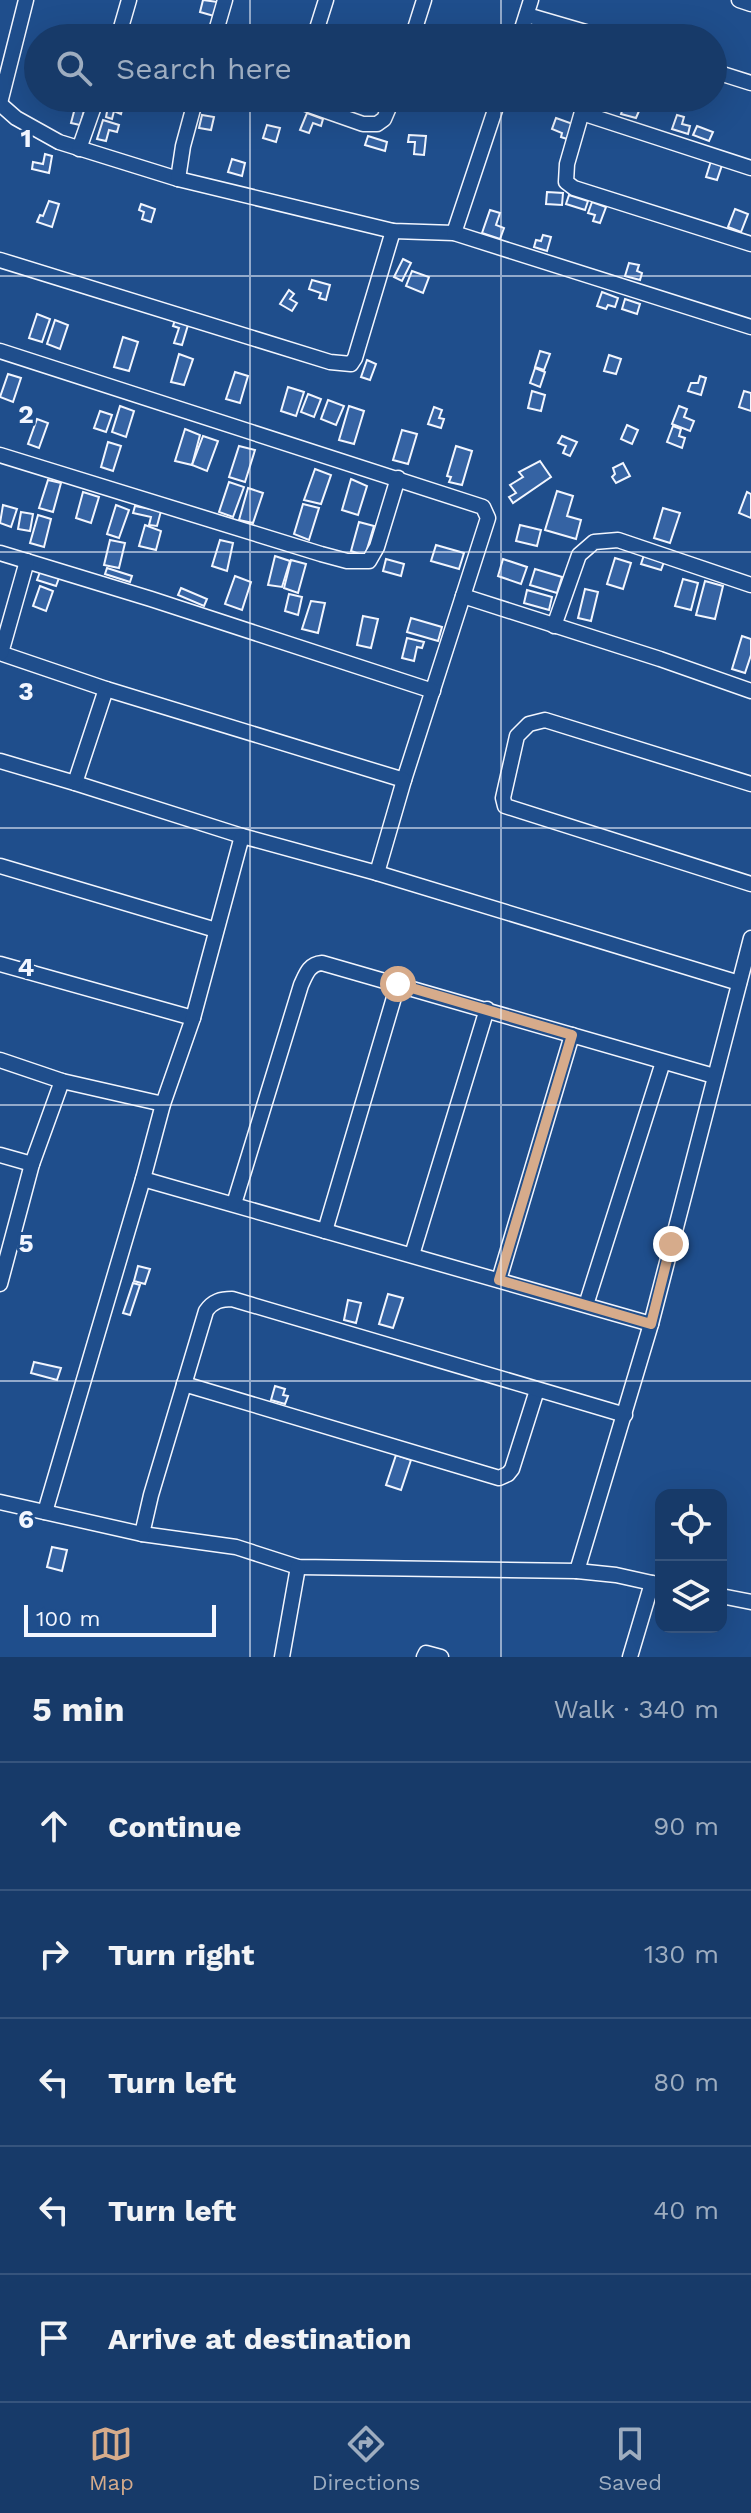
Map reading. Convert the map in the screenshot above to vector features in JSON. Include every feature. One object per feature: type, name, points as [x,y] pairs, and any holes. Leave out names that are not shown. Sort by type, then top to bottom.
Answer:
[{"type":"street","points":[[26,0],[0,104],[38,132],[59,142],[178,179],[393,231],[454,233],[751,327]]},
{"type":"street","points":[[122,24],[129,0]]},
{"type":"street","points":[[218,24],[225,0]]},
{"type":"street","points":[[318,24],[326,0]]},
{"type":"street","points":[[416,24],[424,0]]},
{"type":"street","points":[[739,0],[751,4]]},
{"type":"street","points":[[529,7],[570,24]]},
{"type":"street","points":[[727,75],[751,83]]},
{"type":"street","points":[[79,149],[92,112]]},
{"type":"street","points":[[178,179],[192,112]]},
{"type":"street","points":[[329,112],[363,124],[372,124],[384,119],[387,112]]},
{"type":"street","points":[[454,233],[494,112]]},
{"type":"street","points":[[751,168],[582,113],[565,180],[569,185],[751,244]]},
{"type":"street","points":[[0,260],[348,365],[355,358],[393,231]]},
{"type":"street","points":[[0,351],[483,507],[488,518],[377,873]]},
{"type":"street","points":[[0,455],[321,554],[361,562],[369,561],[377,547],[398,478]]},
{"type":"street","points":[[554,626],[579,555],[594,542],[618,540],[751,585]]},
{"type":"street","points":[[0,553],[433,691]]},
{"type":"street","points":[[27,561],[0,653],[106,689],[404,780]]},
{"type":"street","points":[[463,596],[751,691]]},
{"type":"street","points":[[75,783],[106,689]]},
{"type":"street","points":[[751,784],[545,720],[529,724],[517,736],[503,798],[505,806],[751,884]]},
{"type":"street","points":[[0,761],[739,983]]},
{"type":"street","points":[[45,1512],[163,1104],[193,1018],[242,836]]},
{"type":"street","points":[[0,866],[216,930]]},
{"type":"street","points":[[577,1571],[651,1324],[751,938]]},
{"type":"street","points":[[234,1204],[301,985],[310,966],[322,963],[714,1076]]},
{"type":"street","points":[[0,964],[193,1018]]},
{"type":"street","points":[[325,1231],[398,984]]},
{"type":"street","points":[[412,1255],[487,1009]]},
{"type":"street","points":[[499,1280],[572,1035]]},
{"type":"street","points":[[0,1060],[62,1081],[163,1104]]},
{"type":"street","points":[[586,1305],[663,1062]]},
{"type":"street","points":[[0,1284],[32,1164],[62,1081]]},
{"type":"street","points":[[0,1155],[32,1164]]},
{"type":"street","points":[[143,1179],[651,1324]]},
{"type":"street","points":[[142,1534],[184,1384],[211,1303],[232,1299],[625,1415]]},
{"type":"street","points":[[184,1384],[499,1478],[512,1469],[537,1390]]},
{"type":"street","points":[[0,1502],[142,1534],[236,1547],[298,1567],[577,1571],[655,1584]]},
{"type":"street","points":[[282,1657],[298,1567]]},
{"type":"street","points":[[630,1657],[655,1589]]},
{"type":"street","points":[[727,1597],[751,1602]]},
{"type":"street","points":[[424,1657],[426,1653],[441,1657]]},
{"type":"building","points":[[203,0],[218,2],[214,16],[200,12]]},
{"type":"building","points":[[74,112],[84,112],[80,125],[71,123]]},
{"type":"building","points":[[622,112],[639,112],[636,118]]},
{"type":"building","points":[[307,113],[323,119],[321,126],[313,123],[309,133],[300,130]]},
{"type":"building","points":[[202,115],[214,117],[211,130],[199,128]]},
{"type":"building","points":[[677,115],[684,117],[682,124],[690,126],[688,134],[672,129]]},
{"type":"building","points":[[556,118],[573,124],[567,139],[552,129]]},
{"type":"building","points":[[103,120],[119,125],[117,132],[109,130],[106,141],[97,139]]},
{"type":"building","points":[[267,125],[280,128],[276,142],[263,138]]},
{"type":"building","points":[[697,126],[713,132],[709,141],[693,135]]},
{"type":"building","points":[[409,135],[426,136],[424,155],[414,154],[415,142],[408,142]]},
{"type":"building","points":[[368,136],[387,142],[385,151],[365,145]]},
{"type":"building","points":[[45,154],[52,156],[49,173],[32,169],[33,162],[43,164]]},
{"type":"building","points":[[232,159],[245,163],[242,176],[228,172]]},
{"type":"building","points":[[711,161],[722,165],[717,180],[706,177]]},
{"type":"building","points":[[547,192],[563,193],[562,205],[546,204]]},
{"type":"building","points":[[569,195],[588,201],[585,210],[566,204]]},
{"type":"building","points":[[49,201],[59,204],[52,227],[37,222]]},
{"type":"building","points":[[592,202],[606,207],[600,223],[593,221],[595,215],[588,213]]},
{"type":"building","points":[[141,204],[155,209],[151,222],[142,219],[144,212],[139,210]]},
{"type":"building","points":[[735,209],[748,214],[741,232],[728,227]]},
{"type":"building","points":[[490,210],[500,213],[496,225],[504,228],[500,239],[482,233]]},
{"type":"building","points":[[543,235],[551,237],[547,251],[534,247],[536,240],[541,241]]},
{"type":"building","points":[[403,259],[411,263],[402,281],[394,277]]},
{"type":"building","points":[[629,263],[639,265],[637,271],[642,273],[640,280],[625,276]]},
{"type":"building","points":[[412,271],[429,277],[423,293],[406,286]]},
{"type":"building","points":[[312,280],[330,285],[326,300],[319,298],[321,293],[309,289]]},
{"type":"building","points":[[289,290],[294,294],[290,299],[297,303],[292,311],[280,304]]},
{"type":"building","points":[[602,292],[618,298],[615,307],[608,305],[606,309],[597,306]]},
{"type":"building","points":[[625,299],[640,304],[637,314],[622,309]]},
{"type":"building","points":[[37,314],[50,319],[42,342],[29,338]]},
{"type":"building","points":[[55,320],[68,325],[60,349],[47,344]]},
{"type":"building","points":[[175,320],[188,325],[182,345],[174,343],[179,328],[173,326]]},
{"type":"building","points":[[123,337],[138,342],[129,371],[114,367]]},
{"type":"building","points":[[540,351],[550,354],[544,370],[535,367]]},
{"type":"building","points":[[179,354],[193,359],[184,385],[171,382]]},
{"type":"building","points":[[609,355],[621,359],[616,374],[604,371]]},
{"type":"building","points":[[367,360],[376,364],[370,380],[361,377]]},
{"type":"building","points":[[535,368],[545,372],[540,387],[530,383]]},
{"type":"building","points":[[235,372],[248,376],[240,403],[226,399]]},
{"type":"building","points":[[8,374],[21,378],[13,402],[0,397]]},
{"type":"building","points":[[700,376],[706,378],[701,395],[688,391],[691,383],[698,383]]},
{"type":"building","points":[[288,387],[304,392],[296,416],[281,411]]},
{"type":"building","points":[[532,391],[545,395],[541,411],[528,408]]},
{"type":"building","points":[[744,391],[751,393],[751,411],[739,407]]},
{"type":"building","points":[[308,394],[321,399],[314,417],[301,412]]},
{"type":"building","points":[[328,400],[344,406],[336,425],[321,419]]},
{"type":"building","points":[[120,406],[134,411],[126,437],[112,432]]},
{"type":"building","points":[[349,406],[364,411],[354,444],[339,440]]},
{"type":"building","points":[[679,406],[687,409],[684,417],[694,421],[690,431],[672,424]]},
{"type":"building","points":[[434,407],[442,410],[439,418],[444,419],[441,428],[428,424]]},
{"type":"building","points":[[100,411],[112,415],[106,432],[94,428]]},
{"type":"building","points":[[37,419],[48,423],[39,448],[28,444]]},
{"type":"building","points":[[627,425],[638,430],[632,444],[621,439]]},
{"type":"building","points":[[673,426],[681,429],[679,436],[685,438],[682,448],[667,442]]},
{"type":"building","points":[[185,429],[200,435],[192,465],[175,461]]},
{"type":"building","points":[[402,430],[417,434],[408,464],[393,460]]},
{"type":"building","points":[[203,436],[218,441],[207,471],[192,465]]},
{"type":"building","points":[[562,436],[577,442],[570,456],[563,453],[566,446],[558,443]]},
{"type":"building","points":[[108,442],[121,446],[113,471],[101,467]]},
{"type":"building","points":[[239,446],[255,450],[245,482],[229,477]]},
{"type":"building","points":[[456,446],[472,451],[462,485],[449,482],[451,477],[447,476]]},
{"type":"building","points":[[540,461],[551,477],[513,503],[509,497],[516,493],[510,485],[523,477],[519,472]]},
{"type":"building","points":[[623,463],[630,476],[616,483],[612,477],[615,474],[613,468]]},
{"type":"building","points":[[315,469],[331,475],[321,504],[304,500]]},
{"type":"building","points":[[351,479],[367,486],[358,515],[342,510]]},
{"type":"building","points":[[48,480],[61,483],[53,512],[39,508]]},
{"type":"building","points":[[229,482],[244,487],[233,517],[219,512]]},
{"type":"building","points":[[248,488],[263,493],[253,523],[239,520]]},
{"type":"building","points":[[557,491],[573,496],[567,516],[581,520],[576,539],[545,530]]},
{"type":"building","points":[[83,492],[99,497],[91,523],[76,518]]},
{"type":"building","points":[[747,492],[751,494],[751,518],[739,513]]},
{"type":"building","points":[[303,504],[319,508],[309,540],[294,534]]},
{"type":"building","points":[[3,505],[17,509],[11,527],[0,523]]},
{"type":"building","points":[[116,505],[129,510],[119,538],[107,534]]},
{"type":"building","points":[[135,506],[161,511],[157,526],[149,525],[151,517],[133,513]]},
{"type":"building","points":[[663,508],[680,513],[670,543],[654,538]]},
{"type":"building","points":[[21,512],[33,514],[30,531],[18,529]]},
{"type":"building","points":[[38,515],[51,519],[44,547],[30,543]]},
{"type":"building","points":[[359,522],[374,526],[365,556],[351,551]]},
{"type":"building","points":[[145,525],[161,531],[156,550],[139,546]]},
{"type":"building","points":[[520,525],[541,530],[537,546],[516,541]]},
{"type":"building","points":[[110,540],[125,543],[119,568],[104,565]]},
{"type":"building","points":[[220,540],[233,543],[227,571],[212,566]]},
{"type":"building","points":[[436,545],[464,553],[459,569],[431,561]]},
{"type":"building","points":[[644,555],[664,562],[661,570],[641,564]]},
{"type":"building","points":[[275,556],[290,561],[282,587],[268,585]]},
{"type":"building","points":[[615,558],[631,563],[623,589],[607,584]]},
{"type":"building","points":[[386,559],[404,564],[401,576],[383,571]]},
{"type":"building","points":[[503,559],[527,567],[521,584],[498,576]]},
{"type":"building","points":[[291,560],[306,564],[298,593],[284,588]]},
{"type":"building","points":[[107,568],[132,576],[130,582],[105,574]]},
{"type":"building","points":[[535,569],[562,577],[557,593],[530,585]]},
{"type":"building","points":[[40,572],[59,578],[56,586],[37,580]]},
{"type":"building","points":[[235,576],[251,582],[242,610],[225,604]]},
{"type":"building","points":[[683,579],[698,583],[691,610],[675,606]]},
{"type":"building","points":[[705,581],[723,586],[715,619],[696,615]]},
{"type":"building","points":[[40,586],[53,591],[46,611],[33,606]]},
{"type":"building","points":[[181,588],[207,599],[204,606],[178,595]]},
{"type":"building","points":[[585,589],[598,592],[591,621],[578,618]]},
{"type":"building","points":[[527,590],[552,597],[549,610],[524,603]]},
{"type":"building","points":[[289,594],[302,597],[298,615],[285,611]]},
{"type":"building","points":[[311,601],[325,603],[318,633],[302,629]]},
{"type":"building","points":[[363,616],[378,619],[371,648],[357,645]]},
{"type":"building","points":[[411,618],[442,627],[438,641],[407,632]]},
{"type":"building","points":[[742,636],[751,639],[751,655],[745,673],[732,669]]},
{"type":"building","points":[[407,638],[424,642],[422,648],[417,647],[414,661],[402,658]]},
{"type":"building","points":[[138,1266],[150,1269],[145,1284],[134,1281]]},
{"type":"building","points":[[133,1283],[140,1285],[130,1315],[123,1313]]},
{"type":"building","points":[[388,1294],[403,1298],[393,1328],[379,1324]]},
{"type":"building","points":[[348,1300],[361,1303],[356,1323],[344,1320]]},
{"type":"building","points":[[34,1362],[61,1368],[57,1380],[31,1373]]},
{"type":"building","points":[[275,1386],[285,1389],[283,1395],[288,1396],[285,1404],[271,1400]]},
{"type":"building","points":[[396,1455],[411,1460],[401,1490],[386,1485]]},
{"type":"building","points":[[52,1547],[67,1550],[62,1571],[47,1567]]},
{"type":"route","points":[[398,984],[572,1035],[499,1280],[651,1324],[671,1244]]}]
